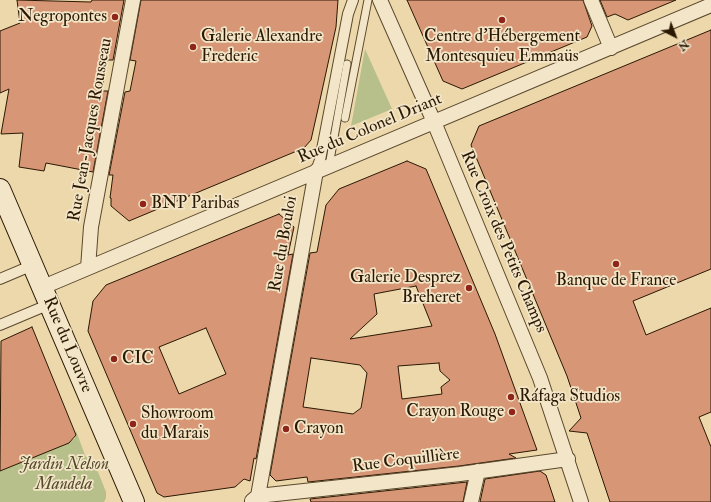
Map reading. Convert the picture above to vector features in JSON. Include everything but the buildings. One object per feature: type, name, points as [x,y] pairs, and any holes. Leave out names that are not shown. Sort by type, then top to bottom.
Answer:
[{"type":"main road","name":"Rue du Louvre","points":[[0,189],[134,502]]},
{"type":"street","name":"Rue Jean-Jacques Rousseau","points":[[88,268],[91,227],[133,0]]},
{"type":"street","name":"Rue du Bouloi","points":[[254,499],[316,171],[320,160],[352,0]]},
{"type":"street","name":"Rue Croix des Petits Champs","points":[[380,0],[434,122],[540,378],[568,459],[580,502]]},
{"type":"street","points":[[591,0],[611,48]]},
{"type":"street","name":"Rue du Colonel Driant","points":[[46,295],[88,268],[711,5]]},
{"type":"street","points":[[0,279],[33,265]]},
{"type":"street","points":[[0,325],[46,295]]},
{"type":"street","name":"Rue Coquillière","points":[[254,499],[568,459]]},
{"type":"street","points":[[471,502],[478,471]]},
{"type":"lane","points":[[345,118],[368,0]]},
{"type":"lane","points":[[329,166],[347,64]]},
{"type":"green space","points":[[365,49],[392,109],[351,126]]},
{"type":"green space","name":"Jardin Nelson Mandela","points":[[76,431],[85,455],[98,472],[106,492],[104,502],[0,502],[0,471],[70,442],[75,438]]},
{"type":"place","name":"Negropontes","points":[[115,17]]},
{"type":"place","name":"Centre d’Hébergement Montesquieu Emmaüs","points":[[502,20]]},
{"type":"place","name":"Galerie Alexandre Frederic","points":[[193,47]]},
{"type":"place","name":"BNP Paribas","points":[[143,204]]},
{"type":"place","name":"Banque de France","points":[[616,264]]},
{"type":"place","name":"Galerie Desprez Breheret","points":[[469,288]]},
{"type":"place","name":"CIC","points":[[114,359]]},
{"type":"place","name":"Ráfaga Studios","points":[[511,397]]},
{"type":"place","name":"Crayon Rouge","points":[[512,412]]},
{"type":"place","name":"Showroom du Marais","points":[[133,424]]},
{"type":"place","name":"Crayon","points":[[286,429]]}]
